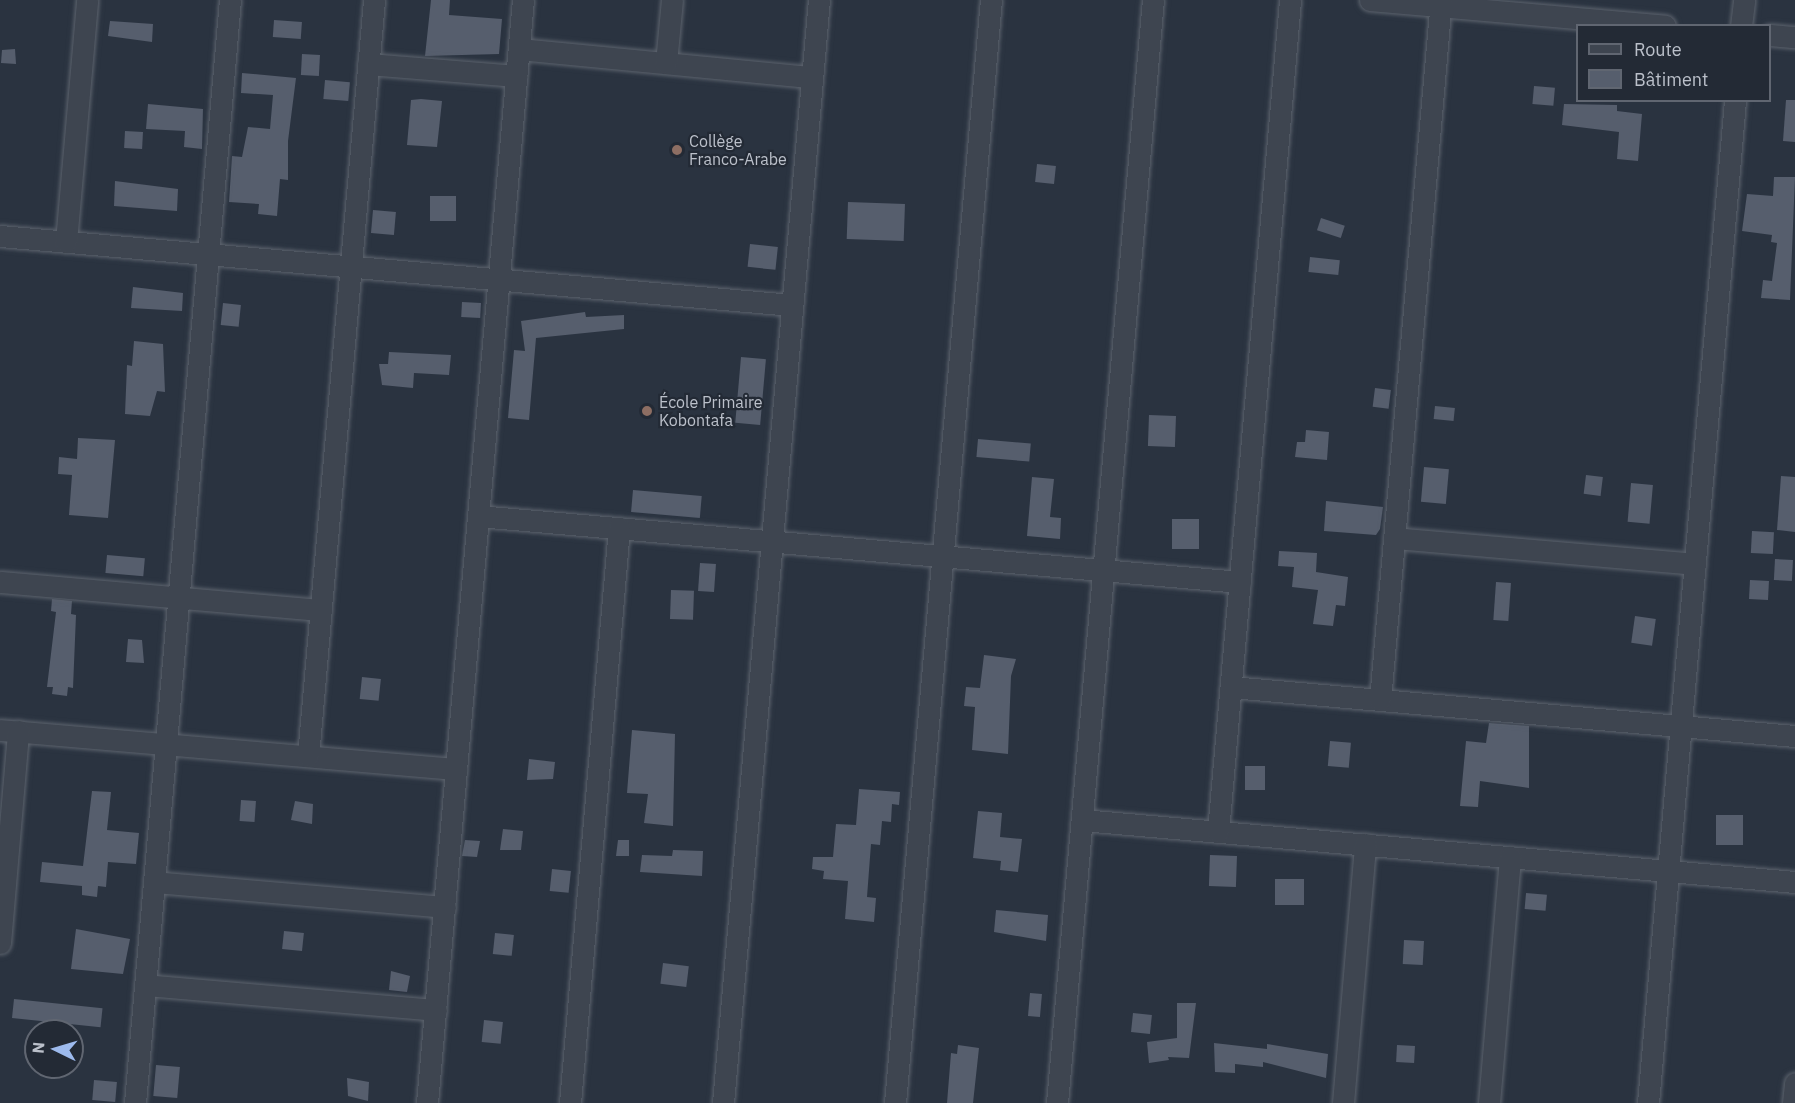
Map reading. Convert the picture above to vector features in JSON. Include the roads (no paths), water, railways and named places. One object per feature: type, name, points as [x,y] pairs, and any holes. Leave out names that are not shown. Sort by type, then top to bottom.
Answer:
[{"type":"street","points":[[66,242],[87,0]]},
{"type":"street","points":[[135,1103],[230,0]]},
{"type":"street","points":[[308,756],[374,0]]},
{"type":"street","points":[[428,1103],[523,0]]},
{"type":"street","points":[[666,63],[672,0]]},
{"type":"street","points":[[723,1103],[819,0]]},
{"type":"street","points":[[895,1103],[991,0]]},
{"type":"street","points":[[1058,1103],[1153,0]]},
{"type":"street","points":[[1218,832],[1290,0]]},
{"type":"street","points":[[1370,0],[1440,3],[1645,24]]},
{"type":"street","points":[[1741,24],[1744,0]]},
{"type":"street","points":[[1380,700],[1440,3]]},
{"type":"street","points":[[1771,35],[1795,37]]},
{"type":"street","points":[[519,49],[812,77]]},
{"type":"street","points":[[368,64],[517,76]]},
{"type":"street","points":[[1648,1103],[1735,102]]},
{"type":"street","points":[[0,236],[792,304]]},
{"type":"street","points":[[478,516],[1240,582]]},
{"type":"street","points":[[570,1103],[620,528]]},
{"type":"street","points":[[1394,538],[1695,564]]},
{"type":"street","points":[[0,582],[321,610]]},
{"type":"street","points":[[1231,687],[1795,736]]},
{"type":"street","points":[[0,943],[9,730],[456,769]]},
{"type":"street","points":[[1082,820],[1795,882]]},
{"type":"street","points":[[1343,1103],[1365,844]]},
{"type":"street","points":[[1489,1103],[1510,857]]},
{"type":"street","points":[[154,882],[445,907]]},
{"type":"street","points":[[145,985],[436,1010]]},
{"type":"street","points":[[1793,1103],[1795,1083]]},
{"type":"place","name":"Collège Franco-Arabe","points":[[677,150]]},
{"type":"place","name":"École Primaire Kobontafa","points":[[647,411]]}]
